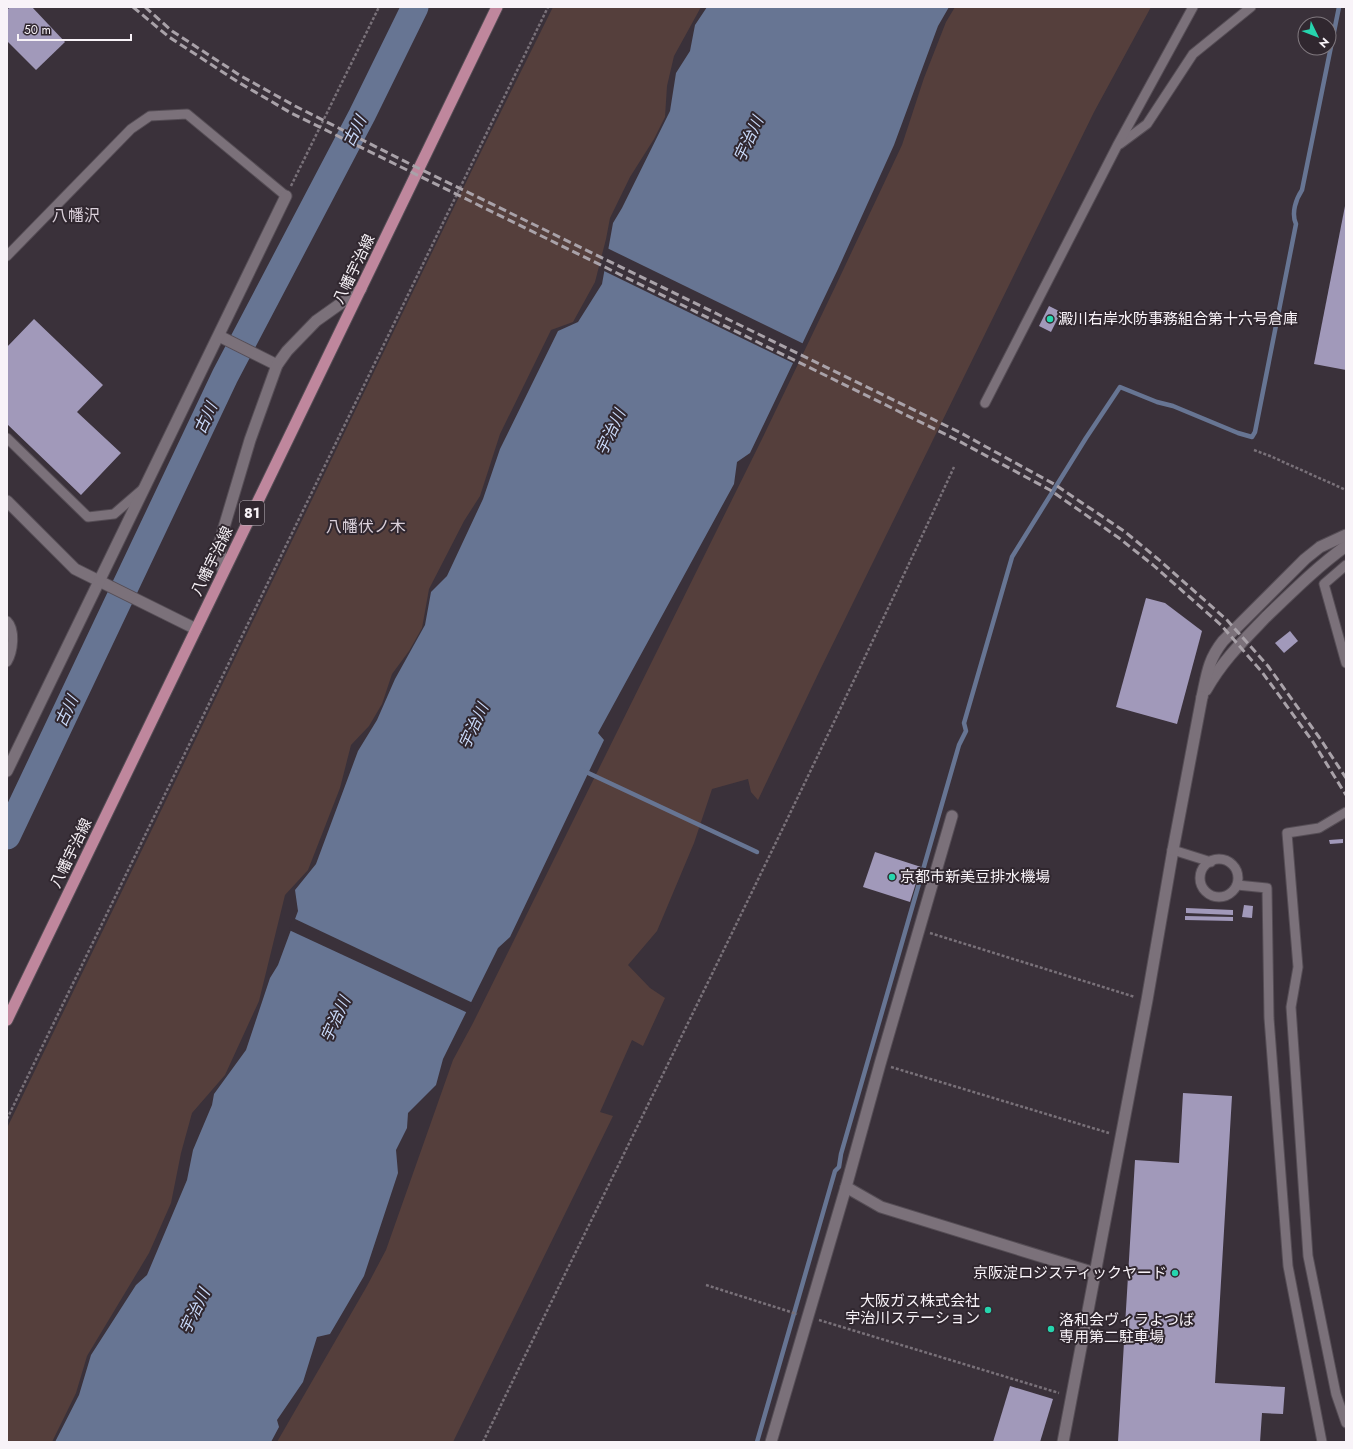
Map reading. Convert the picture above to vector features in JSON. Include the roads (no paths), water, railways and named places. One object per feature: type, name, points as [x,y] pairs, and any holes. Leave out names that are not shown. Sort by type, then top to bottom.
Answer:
[{"type":"main road","name":"八幡宇治線","points":[[7,1020],[497,7]]},
{"type":"street","points":[[7,771],[286,196]]},
{"type":"street","points":[[223,571],[219,544],[250,440],[276,365],[287,351],[316,321],[361,290]]},
{"type":"street","points":[[219,336],[276,365]]},
{"type":"street","points":[[7,501],[75,568],[196,629]]},
{"type":"street","points":[[1063,1442],[1208,668],[1214,653],[1223,641],[1305,559],[1320,547],[1346,535]]},
{"type":"street","points":[[1202,697],[1212,679],[1232,652],[1287,596],[1327,560],[1346,546]]},
{"type":"street","points":[[771,1442],[846,1187],[952,816]]},
{"type":"street","points":[[846,1187],[881,1206],[1095,1273]]},
{"type":"lane","points":[[985,403],[1118,146],[1193,7]]},
{"type":"lane","points":[[1118,146],[1148,124],[1193,54],[1251,7]]},
{"type":"lane","points":[[7,256],[131,129],[150,116],[187,114],[286,196]]},
{"type":"lane","points":[[7,438],[88,517],[114,514],[146,486]]},
{"type":"lane","points":[[1346,566],[1324,584],[1346,663]]},
{"type":"lane","points":[[7,621],[14,642],[7,662]]},
{"type":"lane","points":[[1346,812],[1319,828],[1287,833],[1298,967],[1291,1006],[1308,1256],[1336,1394],[1346,1423]]},
{"type":"lane","points":[[1173,850],[1211,862]]},
{"type":"lane","points":[[1221,860],[1232,864],[1237,874],[1237,885],[1234,890],[1224,897],[1218,897],[1207,893],[1201,882],[1200,876],[1205,865],[1221,860]]},
{"type":"lane","points":[[1237,885],[1267,888],[1269,1018],[1288,1266],[1322,1442]]},
{"type":"water","name":"宇治川","points":[[707,7],[949,7],[938,26],[894,145],[838,269],[750,453],[737,462],[734,484],[598,733],[604,740],[510,937],[498,948],[443,1059],[436,1085],[408,1113],[407,1128],[396,1150],[398,1173],[364,1276],[330,1334],[317,1337],[303,1382],[277,1420],[279,1427],[271,1442],[55,1442],[79,1395],[91,1355],[136,1285],[147,1275],[187,1180],[193,1150],[212,1105],[214,1094],[246,1050],[270,978],[278,965],[298,911],[295,890],[316,864],[358,751],[377,720],[395,679],[425,625],[431,592],[447,576],[483,499],[500,449],[558,331],[578,322],[602,284],[613,223],[622,208],[670,111],[676,73],[690,51],[695,25]]},
{"type":"waterway","name":"古川","points":[[7,836],[225,376],[362,115],[415,7]]},
{"type":"waterway","points":[[757,1442],[835,1171],[839,1167],[841,1154],[959,745],[966,731],[964,723],[1012,557],[1086,438],[1120,387],[1157,402],[1173,406],[1238,433],[1252,437],[1255,432],[1296,224],[1294,211],[1302,190],[1339,7]]},
{"type":"waterway","points":[[584,771],[757,852]]},
{"type":"railway","points":[[133,7],[169,37],[238,82],[291,113],[955,439],[1050,490],[1119,538],[1153,565],[1221,625],[1262,672],[1313,742],[1346,795]]},
{"type":"railway","points":[[145,7],[172,31],[241,76],[295,106],[418,168],[959,432],[1054,484],[1124,531],[1227,620],[1268,666],[1319,737],[1346,778]]},
{"type":"place","name":"澱川右岸水防事務組合第十六号倉庫","points":[[1050,319]]},
{"type":"place","name":"京都市新美豆排水機場","points":[[892,877]]},
{"type":"place","name":"京阪淀ロジスティックヤード","points":[[1175,1273]]},
{"type":"place","name":"大阪ガス株式会社 宇治川ステーション","points":[[988,1310]]},
{"type":"place","name":"洛和会ヴィラよつば 専用第二駐車場","points":[[1051,1329]]},
{"type":"district","name":"八幡沢","points":[[76,215]]},
{"type":"district","name":"八幡伏ノ木","points":[[366,526]]}]
